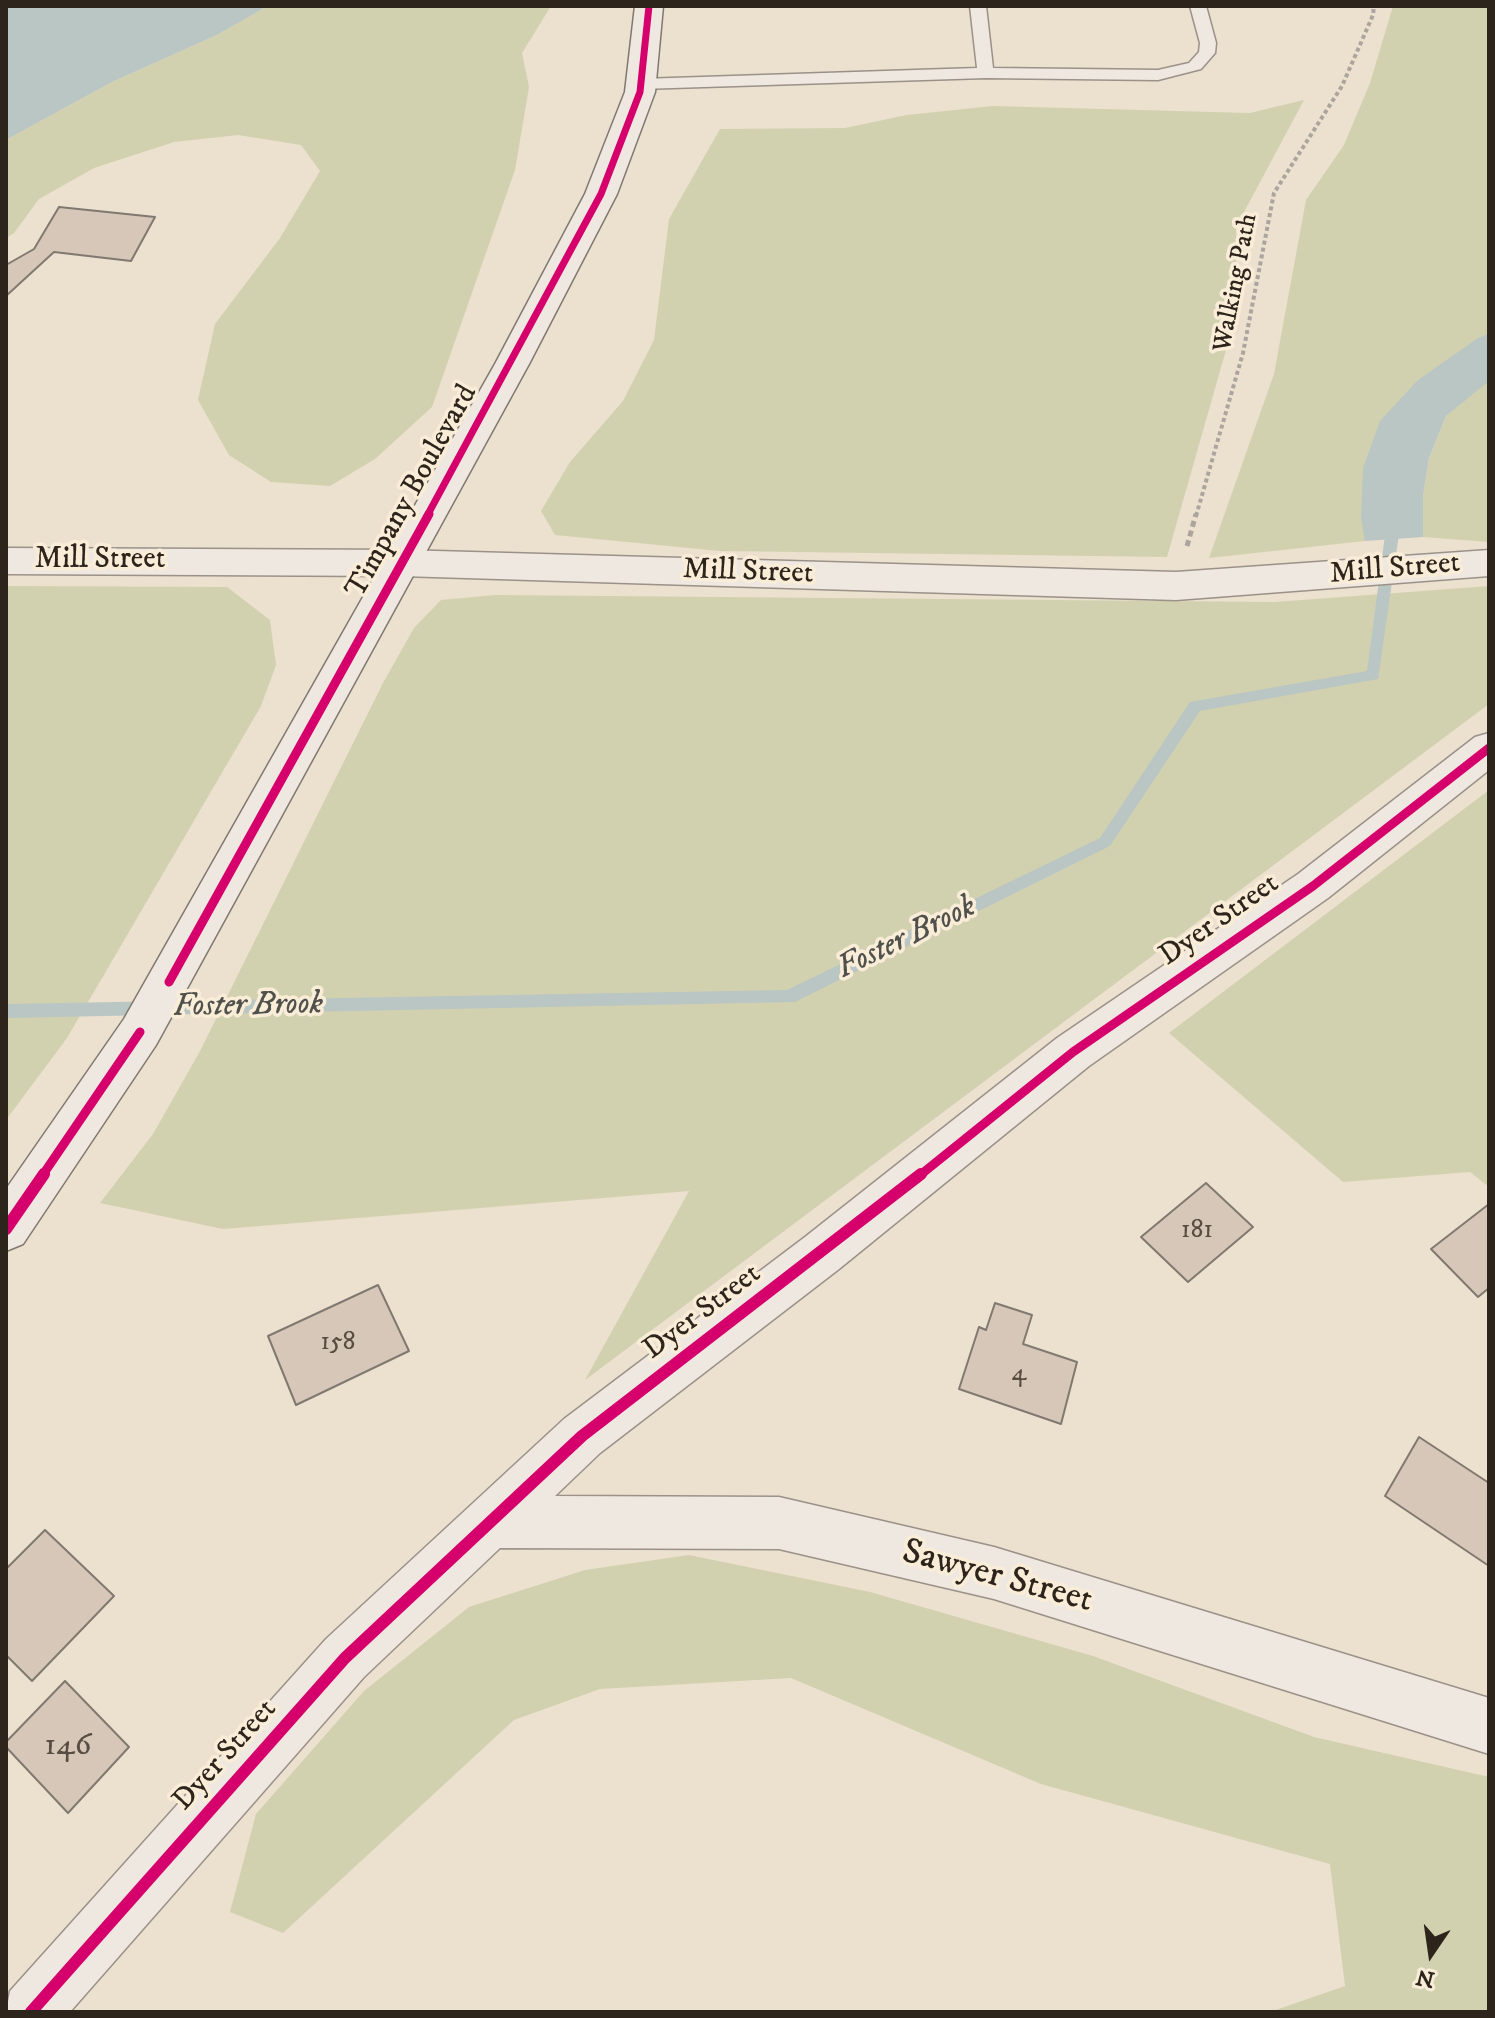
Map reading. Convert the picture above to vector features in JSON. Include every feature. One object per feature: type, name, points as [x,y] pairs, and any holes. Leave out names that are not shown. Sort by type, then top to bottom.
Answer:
[{"type":"street","name":"Timpany Boulevard","points":[[6,1229],[140,1032],[512,364],[601,194],[641,84],[649,6]]},
{"type":"street","name":"Mill Street","points":[[6,561],[401,563],[1176,586],[1489,563]]},
{"type":"street","name":"Dyer Street","points":[[31,2012],[345,1658],[582,1436],[822,1253],[1073,1052],[1313,886],[1489,748]]},
{"type":"street","name":"Sawyer Street","points":[[490,1522],[779,1523],[994,1573],[1489,1726]]},
{"type":"lane","points":[[978,6],[986,73]]},
{"type":"lane","points":[[641,84],[986,73],[1128,76],[1182,71],[1203,61],[1207,53],[1208,43],[1198,6]]},
{"type":"green space","points":[[268,6],[551,6],[522,53],[529,87],[515,170],[432,407],[375,459],[330,486],[271,482],[229,455],[198,400],[215,324],[280,238],[320,171],[301,145],[238,135],[174,142],[94,168],[39,199],[14,233],[6,238],[6,140],[112,82],[217,35]]},
{"type":"green space","points":[[1393,6],[1489,6],[1489,542],[1423,537],[1423,496],[1429,458],[1446,416],[1479,386],[1434,403],[1365,535],[1365,541],[1209,558],[1274,374],[1306,200],[1344,145],[1370,83]]},
{"type":"green space","points":[[1304,100],[1236,227],[1236,288],[1228,343],[1167,557],[720,551],[555,535],[541,511],[570,462],[623,401],[654,340],[669,219],[720,129],[845,128],[907,115],[993,106],[1250,113]]},
{"type":"green space","points":[[6,586],[227,587],[270,620],[276,665],[261,706],[67,1038],[6,1120]]},
{"type":"green space","points":[[1489,586],[1489,704],[585,1380],[689,1191],[223,1229],[100,1203],[153,1134],[199,1053],[383,683],[414,628],[441,600],[496,595],[1275,602]]},
{"type":"green space","points":[[1489,790],[1489,1187],[1470,1172],[1343,1182],[1169,1033]]},
{"type":"green space","points":[[689,1555],[870,1592],[1093,1656],[1314,1737],[1489,1777],[1489,2012],[1270,2012],[1345,1986],[1330,1864],[1041,1784],[791,1678],[600,1689],[514,1720],[283,1933],[230,1912],[256,1814],[364,1691],[469,1607],[585,1570]]},
{"type":"shaded area","points":[[6,6],[268,6],[217,35],[112,82],[6,140]]},
{"type":"shaded area","points":[[1489,334],[1489,381],[1446,416],[1429,458],[1423,496],[1423,537],[1365,541],[1361,518],[1363,468],[1380,421],[1418,380],[1478,338]]},
{"type":"building","points":[[59,207],[155,217],[131,261],[54,252],[6,296],[6,265],[34,249]]},
{"type":"building","points":[[1206,1183],[1253,1227],[1188,1282],[1141,1237]]},
{"type":"building","points":[[1489,1204],[1489,1288],[1478,1297],[1431,1249]]},
{"type":"building","points":[[378,1285],[409,1351],[296,1405],[268,1336]]},
{"type":"building","points":[[995,1303],[1032,1315],[1023,1344],[1077,1362],[1061,1424],[959,1389],[979,1327],[986,1330]]},
{"type":"building","points":[[1419,1437],[1489,1483],[1489,1566],[1385,1496]]},
{"type":"building","points":[[45,1530],[114,1596],[32,1681],[6,1655],[6,1569]]},
{"type":"building","points":[[65,1681],[129,1747],[68,1813],[6,1747],[6,1742]]},
{"type":"waterway","name":"Foster Brook","points":[[6,1011],[789,997],[1105,842],[1195,706],[1373,675],[1394,520]]},
{"type":"cycle path","points":[[169,982],[512,364],[601,194],[640,92],[649,6]]},
{"type":"cycle path","points":[[31,2012],[345,1658],[582,1436],[822,1253],[1073,1052],[1313,886],[1489,748]]},
{"type":"cycle path","points":[[6,1229],[140,1032]]}]
